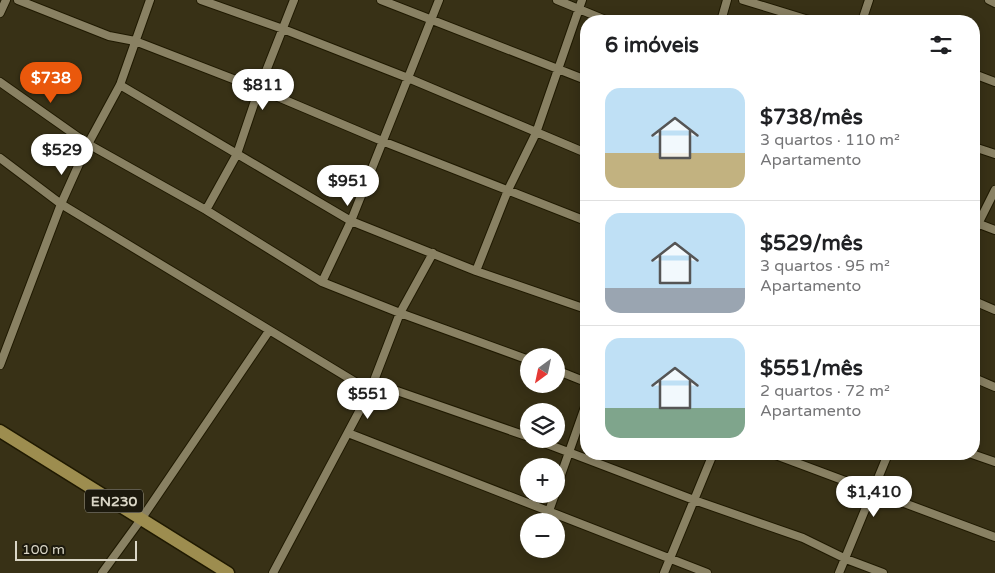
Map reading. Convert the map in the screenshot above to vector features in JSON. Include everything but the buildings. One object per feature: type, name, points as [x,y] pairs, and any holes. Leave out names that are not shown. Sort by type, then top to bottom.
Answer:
[{"type":"main road","name":"EN230","points":[[0,430],[228,573]]},
{"type":"street","points":[[0,13],[6,0]]},
{"type":"street","points":[[18,0],[109,36],[135,40],[259,89],[382,141],[580,219]]},
{"type":"street","points":[[0,365],[62,204],[88,144],[120,85],[150,0]]},
{"type":"street","points":[[201,0],[408,78],[536,133],[580,150]]},
{"type":"street","points":[[206,210],[236,154],[294,0]]},
{"type":"street","points":[[381,0],[580,78]]},
{"type":"street","points":[[322,282],[351,221],[439,0]]},
{"type":"street","points":[[557,0],[592,15]]},
{"type":"street","points":[[476,270],[508,190],[536,133],[582,0]]},
{"type":"street","points":[[723,15],[727,0]]},
{"type":"street","points":[[742,0],[792,15]]},
{"type":"street","points":[[864,15],[869,0]]},
{"type":"street","points":[[989,0],[995,2]]},
{"type":"street","points":[[980,76],[995,82]]},
{"type":"street","points":[[0,82],[88,144],[206,210],[322,282],[520,357]]},
{"type":"street","points":[[120,85],[351,221],[476,270],[580,307]]},
{"type":"street","points":[[980,149],[995,154]]},
{"type":"street","points":[[0,158],[62,204],[370,391]]},
{"type":"street","points":[[980,216],[995,190]]},
{"type":"street","points":[[980,224],[995,230]]},
{"type":"street","points":[[273,573],[374,384],[400,313],[433,253]]},
{"type":"street","points":[[980,304],[995,310]]},
{"type":"street","points":[[102,573],[142,518],[269,330]]},
{"type":"street","points":[[565,374],[580,380]]},
{"type":"street","points":[[980,381],[995,387]]},
{"type":"street","points":[[374,384],[520,434]]},
{"type":"street","points":[[565,463],[580,421]]},
{"type":"street","points":[[348,433],[707,573]]},
{"type":"street","points":[[560,448],[580,455]]},
{"type":"street","points":[[980,457],[995,462]]},
{"type":"street","points":[[592,460],[694,500],[803,538],[883,573]]},
{"type":"street","points":[[664,573],[711,460]]},
{"type":"street","points":[[790,460],[995,537]]},
{"type":"street","points":[[839,573],[885,460]]},
{"type":"street","points":[[549,511],[552,503]]}]
